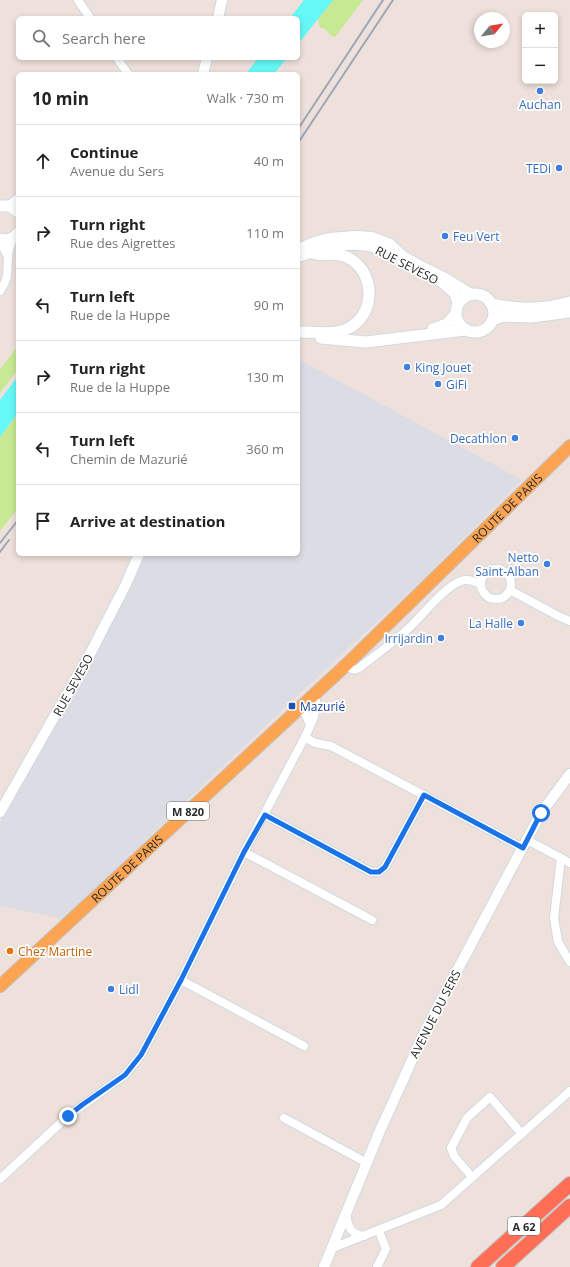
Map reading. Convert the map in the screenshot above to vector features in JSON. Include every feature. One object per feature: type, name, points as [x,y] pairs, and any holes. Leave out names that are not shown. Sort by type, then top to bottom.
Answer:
[{"type":"highway","name":"A 62","points":[[478,1267],[570,1184]]},
{"type":"highway","name":"A 62","points":[[502,1267],[570,1206]]},
{"type":"main road","points":[[0,239],[8,240],[16,236]]},
{"type":"main road","points":[[300,332],[331,333],[348,328],[360,319],[369,301],[368,282],[364,272],[355,262],[343,255],[315,255],[310,252]]},
{"type":"main road","points":[[339,340],[430,330],[447,324],[466,296],[471,294],[487,298],[494,312],[493,320],[490,326],[480,332],[475,333],[465,330],[460,326],[457,310]]},
{"type":"main road","points":[[491,304],[522,309],[535,309],[570,302]]},
{"type":"main road","points":[[493,320],[503,316],[532,317],[570,312]]},
{"type":"main road","points":[[300,335],[366,342],[465,330]]},
{"type":"main road","name":"ROUTE DE PARIS","points":[[0,986],[312,696],[350,667],[376,636],[570,446]]},
{"type":"main road","name":"ROUTE DE PARIS","points":[[376,636],[425,595],[570,457]]},
{"type":"street","points":[[78,0],[89,16]]},
{"type":"street","points":[[218,16],[222,0]]},
{"type":"street","points":[[118,60],[127,72]]},
{"type":"street","points":[[204,72],[206,60]]},
{"type":"street","points":[[0,291],[6,282],[8,256],[16,236]]},
{"type":"street","name":"RUE SEVESO","points":[[300,248],[329,238],[356,236],[372,238],[390,244],[403,256],[419,266],[447,279],[471,294]]},
{"type":"street","points":[[0,242],[8,256]]},
{"type":"street","name":"RUE SEVESO","points":[[300,256],[327,247],[350,244],[381,249],[448,286],[454,293],[457,310]]},
{"type":"street","name":"RUE SEVESO","points":[[0,812],[84,665],[126,584],[138,556]]},
{"type":"street","points":[[500,569],[505,571],[511,580],[510,590],[504,597],[494,599],[485,594],[482,589],[482,579],[487,572],[500,569]]},
{"type":"street","points":[[350,667],[359,668],[412,625],[456,583],[461,580],[468,580],[481,584]]},
{"type":"street","points":[[510,590],[570,621]]},
{"type":"street","points":[[0,1179],[68,1116],[117,1081],[129,1070],[141,1055],[151,1039],[244,852],[265,815],[305,737],[314,717],[316,704],[312,696]]},
{"type":"street","points":[[299,708],[306,715],[310,725]]},
{"type":"street","points":[[305,737],[315,743],[332,746],[424,795],[525,844],[570,863]]},
{"type":"street","name":"AVENUE DU SERS","points":[[324,1267],[401,1082],[426,1029],[541,813],[570,774]]},
{"type":"street","points":[[265,815],[371,872],[379,872],[385,867],[424,795]]},
{"type":"street","points":[[244,852],[372,920]]},
{"type":"street","points":[[561,858],[554,918],[558,942],[570,962]]},
{"type":"street","points":[[181,980],[304,1046]]},
{"type":"street","points":[[332,1247],[379,1231],[441,1205],[570,1091]]},
{"type":"street","points":[[472,1177],[454,1156],[451,1148],[467,1118],[490,1097],[522,1134]]},
{"type":"street","points":[[284,1118],[367,1163]]},
{"type":"street","points":[[348,1208],[346,1216],[349,1228],[356,1234],[365,1236]]},
{"type":"street","points":[[377,1267],[386,1249],[379,1231]]},
{"type":"shaded area","points":[[300,360],[522,480],[424,578],[280,712],[63,919],[0,906],[0,823],[145,556],[300,556]]},
{"type":"green space","points":[[333,0],[363,0],[335,37],[330,35],[324,28],[320,28],[318,19]]},
{"type":"green space","points":[[16,349],[16,372],[0,393],[0,369]]},
{"type":"green space","points":[[16,416],[16,511],[0,531],[0,437]]},
{"type":"water","points":[[304,0],[333,0],[300,41],[300,16],[292,16]]},
{"type":"water","points":[[256,60],[285,60],[276,72],[248,72]]},
{"type":"water","points":[[16,379],[16,416],[0,437],[0,400]]},
{"type":"railway","points":[[300,126],[383,0]]},
{"type":"railway","points":[[300,140],[393,0]]},
{"type":"railway","points":[[0,543],[16,523]]},
{"type":"railway","points":[[0,552],[9,540]]},
{"type":"place","name":"Auchan","points":[[540,91]]},
{"type":"place","name":"TEDi","points":[[559,168]]},
{"type":"place","name":"Feu Vert","points":[[445,236]]},
{"type":"place","name":"King Jouet","points":[[407,367]]},
{"type":"place","name":"GiFi","points":[[438,384]]},
{"type":"place","name":"Decathlon","points":[[515,438]]},
{"type":"place","name":"Netto Saint-Alban","points":[[547,564]]},
{"type":"place","name":"La Halle","points":[[521,623]]},
{"type":"place","name":"Irrijardin","points":[[441,638]]},
{"type":"place","name":"Mazurié","points":[[292,706]]},
{"type":"place","name":"Chez Martine","points":[[10,951]]},
{"type":"place","name":"Lidl","points":[[111,989]]},
{"type":"route","points":[[68,1116],[95,1095],[125,1075],[141,1055],[151,1039],[181,980],[244,852],[265,815],[371,872],[379,872],[385,867],[424,795],[523,848],[541,813]]}]
